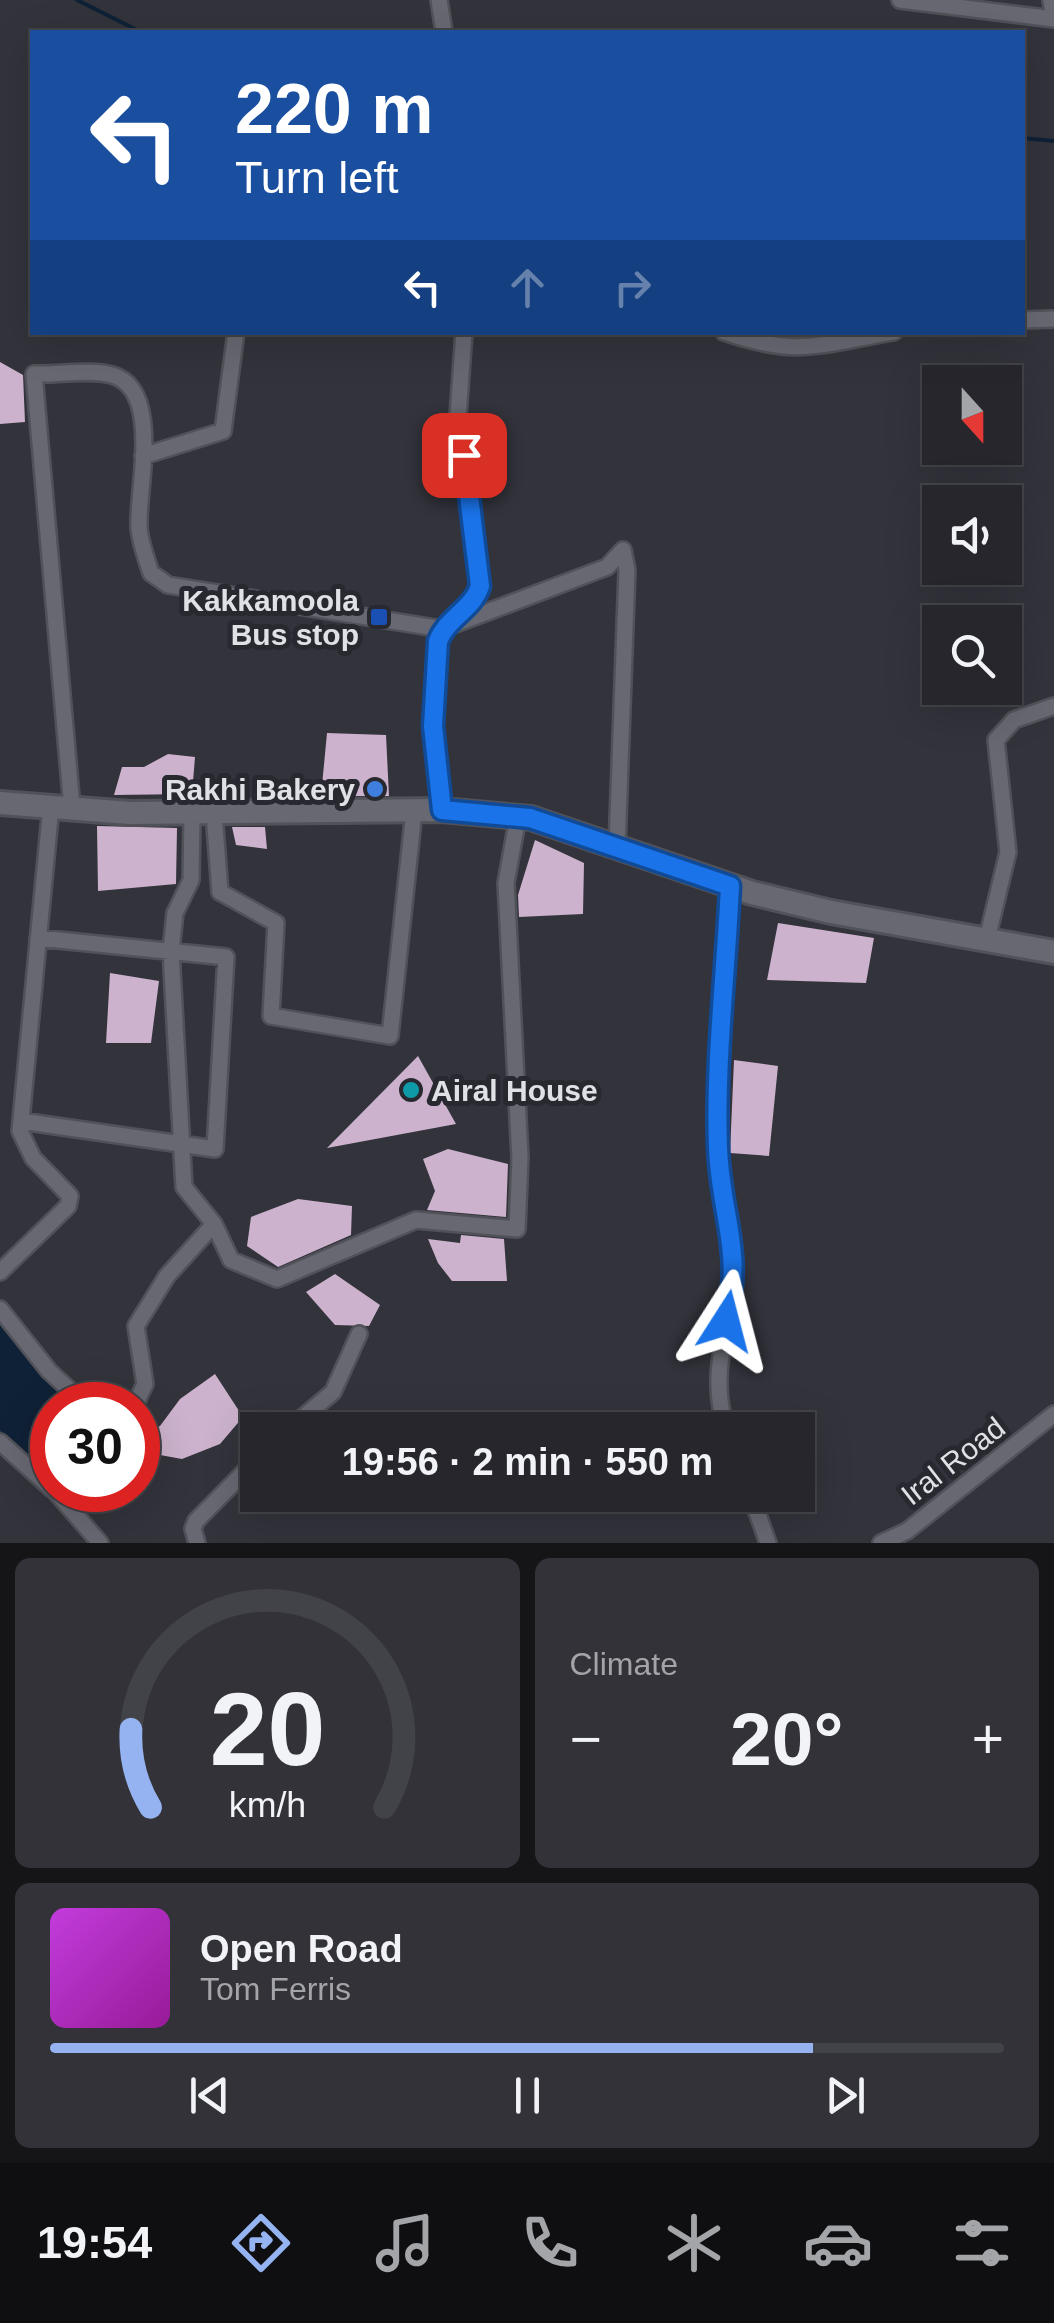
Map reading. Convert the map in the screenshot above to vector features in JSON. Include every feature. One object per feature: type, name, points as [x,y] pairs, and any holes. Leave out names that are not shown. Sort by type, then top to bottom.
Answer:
[{"type":"main road","points":[[0,803],[203,814],[442,810],[518,817],[730,886],[832,912],[1054,952]]},
{"type":"street","points":[[438,0],[444,30]]},
{"type":"street","points":[[900,0],[1054,19],[1051,0]]},
{"type":"street","points":[[1025,320],[1054,318]]},
{"type":"street","points":[[143,456],[223,432],[236,335]]},
{"type":"street","points":[[442,810],[433,726],[442,629],[476,598],[480,586],[458,416],[464,335]]},
{"type":"street","points":[[733,335],[768,347],[797,350],[878,335]]},
{"type":"street","points":[[0,1272],[68,1206],[70,1196],[22,1143],[38,938],[62,807],[34,374],[113,375],[129,386],[139,402],[143,456],[139,527],[151,573],[168,585],[442,629],[607,566],[623,550],[627,570],[617,847]]},
{"type":"street","points":[[987,939],[1008,852],[996,740],[1014,720],[1054,706]]},
{"type":"street","points":[[203,814],[220,892],[276,923],[271,1016],[390,1036],[414,811]]},
{"type":"street","points":[[203,814],[191,880],[175,913],[170,951],[184,1187],[214,1224],[231,1260],[277,1279],[416,1220],[517,1229],[520,1158],[506,883],[518,817]]},
{"type":"street","points":[[721,1412],[719,1349],[733,1294],[735,1254],[718,1143],[730,886]]},
{"type":"street","points":[[21,1120],[216,1148],[226,957],[38,938]]},
{"type":"street","points":[[145,1382],[136,1326],[167,1276],[214,1224]]},
{"type":"street","points":[[0,1309],[61,1382]]},
{"type":"street","points":[[309,1412],[333,1392],[359,1334]]},
{"type":"street","name":"Iral Road","points":[[881,1543],[907,1532],[1054,1414]]},
{"type":"street","points":[[0,1442],[30,1467]]},
{"type":"street","points":[[197,1543],[193,1529],[196,1521],[240,1476]]},
{"type":"street","points":[[75,1512],[100,1543]]},
{"type":"street","points":[[757,1512],[768,1543]]},
{"type":"water","points":[[12,1318],[69,1382],[30,1382],[30,1457],[0,1430],[0,1323]]},
{"type":"building","points":[[0,362],[23,375],[25,422],[0,424]]},
{"type":"building","points":[[327,733],[386,735],[389,796],[321,796]]},
{"type":"building","points":[[168,754],[195,757],[192,794],[114,795],[122,767],[144,767]]},
{"type":"building","points":[[97,826],[177,828],[176,884],[98,891]]},
{"type":"building","points":[[232,827],[265,827],[267,849],[236,845]]},
{"type":"building","points":[[535,840],[584,863],[583,914],[519,917],[518,895]]},
{"type":"building","points":[[778,923],[874,938],[866,983],[767,980]]},
{"type":"building","points":[[110,973],[159,981],[151,1043],[106,1043]]},
{"type":"building","name":"Airal House","points":[[418,1056],[456,1124],[327,1148]]},
{"type":"building","points":[[734,1060],[778,1066],[769,1156],[730,1153]]},
{"type":"building","points":[[448,1149],[508,1164],[506,1217],[427,1210],[435,1191],[423,1159]]},
{"type":"building","points":[[298,1199],[352,1206],[351,1235],[278,1267],[247,1246],[251,1217]]},
{"type":"building","points":[[461,1235],[504,1239],[507,1281],[452,1281],[438,1263],[428,1239],[460,1243]]},
{"type":"building","points":[[335,1274],[380,1305],[369,1326],[335,1325],[306,1292]]},
{"type":"building","points":[[215,1374],[240,1412],[240,1421],[220,1444],[182,1459],[160,1455],[160,1426],[180,1399]]},
{"type":"waterway","points":[[77,0],[137,30]]},
{"type":"waterway","points":[[1025,138],[1054,141]]},
{"type":"place","name":"Kakkamoola Bus stop","points":[[379,617]]},
{"type":"place","name":"Rakhi Bakery","points":[[375,789]]},
{"type":"place","name":"Airal House","points":[[411,1090]]},
{"type":"route","points":[[464,455],[481,571],[476,598],[442,629],[438,641],[433,726],[442,810],[530,818],[730,886],[718,1143],[735,1254],[733,1294],[726,1321]]}]
